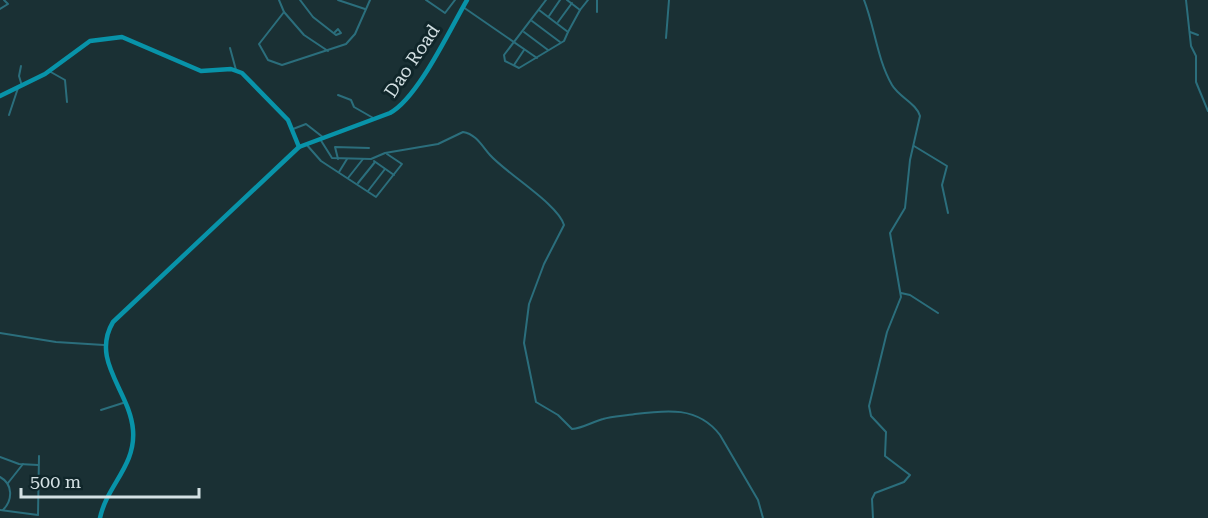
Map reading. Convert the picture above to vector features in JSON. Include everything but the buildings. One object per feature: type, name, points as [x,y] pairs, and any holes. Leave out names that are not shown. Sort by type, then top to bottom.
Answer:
[{"type":"street","points":[[0,9],[8,4],[4,0]]},
{"type":"street","points":[[279,0],[284,12],[304,35],[328,51]]},
{"type":"street","points":[[305,0],[301,1],[317,21],[335,32]]},
{"type":"street","points":[[338,0],[365,9]]},
{"type":"street","points":[[284,12],[259,42],[261,51],[268,60],[285,65],[328,51],[352,38],[370,0]]},
{"type":"street","points":[[426,0],[445,13],[455,0]]},
{"type":"street","name":"Dao Road","points":[[299,147],[397,109],[407,99],[467,0]]},
{"type":"street","points":[[546,0],[504,59],[520,68],[564,41],[580,10],[588,0]]},
{"type":"street","points":[[549,16],[560,0]]},
{"type":"street","points":[[597,0],[597,12]]},
{"type":"street","points":[[666,38],[669,0]]},
{"type":"street","points":[[864,0],[877,48],[892,85],[920,114],[905,208],[890,233],[901,293],[886,332],[869,406],[872,416],[886,432],[885,456],[907,471],[909,477],[875,493],[872,499],[873,518]]},
{"type":"street","points":[[1186,0],[1190,33],[1196,56],[1197,87],[1208,111]]},
{"type":"street","points":[[558,22],[569,1],[580,10]]},
{"type":"street","points":[[463,6],[537,58]]},
{"type":"street","points":[[539,10],[558,22],[568,32]]},
{"type":"street","points":[[532,21],[560,42]]},
{"type":"street","points":[[524,32],[548,50]]},
{"type":"street","points":[[1190,33],[1198,35]]},
{"type":"street","points":[[0,96],[50,71],[87,43],[112,36],[129,39],[201,71],[236,70],[247,78],[286,118],[293,129],[299,147],[113,322],[104,345],[109,368],[126,402],[133,428],[132,451],[127,468],[105,501],[100,518]]},
{"type":"street","points":[[230,48],[236,70]]},
{"type":"street","points":[[514,65],[525,49]]},
{"type":"street","points":[[9,115],[20,87],[21,66]]},
{"type":"street","points":[[50,71],[66,81],[67,102]]},
{"type":"street","points":[[338,95],[352,101],[353,107],[375,119]]},
{"type":"street","points":[[293,129],[306,124],[322,138],[329,156],[338,159],[371,159],[385,153],[438,144],[466,132],[476,138],[507,173],[552,207],[563,221],[564,229],[548,256],[531,296],[524,338],[524,349],[532,375],[534,398],[572,429],[604,419],[666,410],[679,410],[695,416],[716,430],[731,452],[758,500],[763,518]]},
{"type":"street","points":[[306,144],[316,157],[378,197],[402,164],[385,153]]},
{"type":"street","points":[[914,146],[947,166],[942,185],[948,213]]},
{"type":"street","points":[[338,159],[335,147],[369,148]]},
{"type":"street","points":[[339,172],[347,158]]},
{"type":"street","points":[[348,178],[363,159]]},
{"type":"street","points":[[371,159],[394,175]]},
{"type":"street","points":[[358,184],[375,162]]},
{"type":"street","points":[[368,191],[385,169]]},
{"type":"street","points":[[901,293],[910,295],[938,313]]},
{"type":"street","points":[[0,333],[79,345],[104,345]]},
{"type":"street","points":[[101,410],[126,402]]},
{"type":"street","points":[[2,510],[38,515],[39,456]]},
{"type":"street","points":[[0,457],[23,464],[39,465]]},
{"type":"street","points":[[8,484],[23,464]]},
{"type":"street","points":[[0,477],[8,484],[10,500],[2,510]]}]
